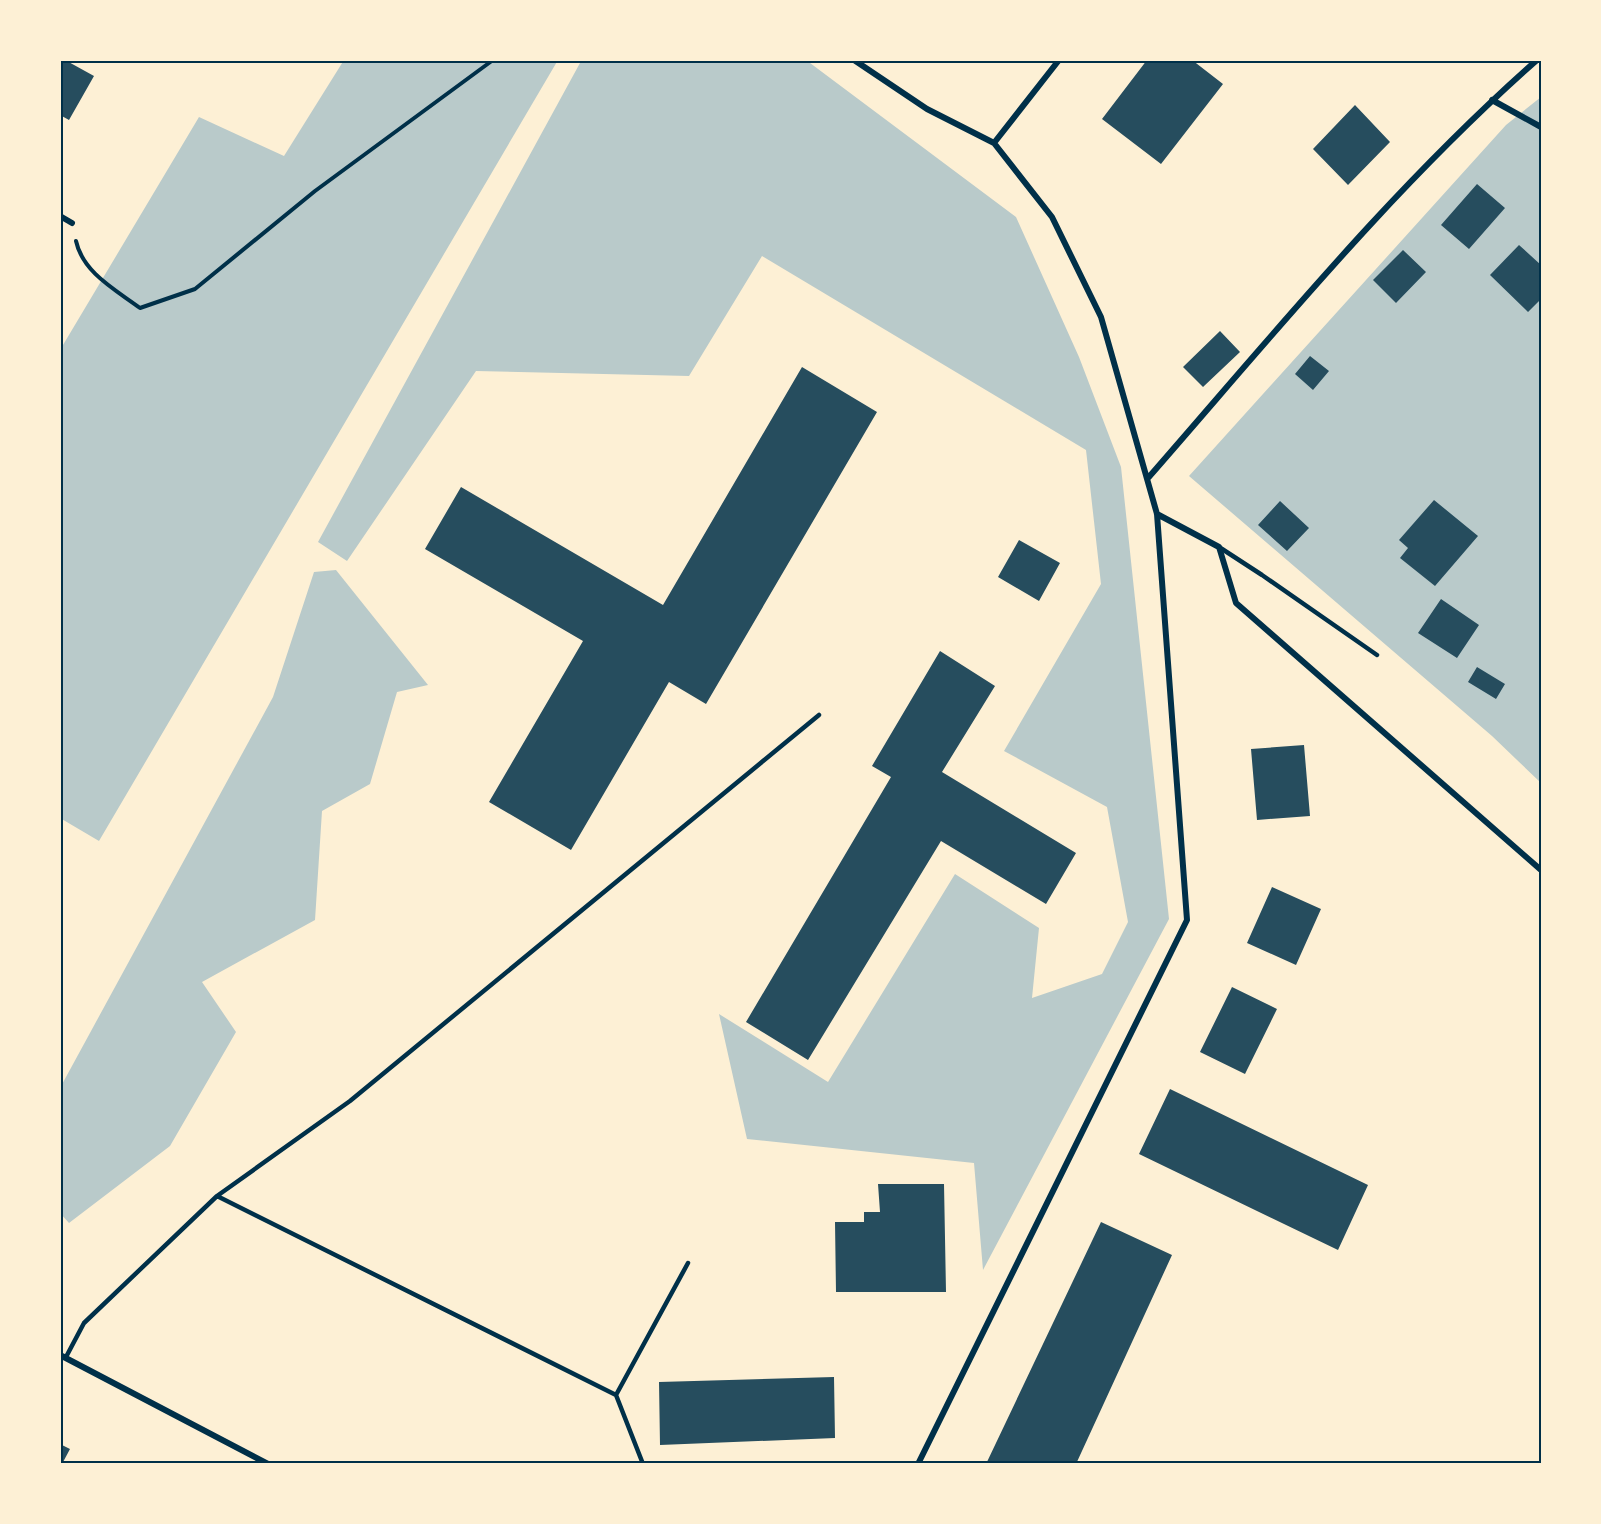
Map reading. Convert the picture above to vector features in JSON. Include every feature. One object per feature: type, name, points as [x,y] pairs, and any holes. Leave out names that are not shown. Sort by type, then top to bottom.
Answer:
[{"type":"street","points":[[854,60],[927,109],[994,142],[1052,217],[1101,317],[1157,514],[1186,920],[918,1464]]},
{"type":"street","points":[[994,142],[1059,60]]},
{"type":"street","points":[[1148,478],[1385,208],[1492,100],[1537,60]]},
{"type":"street","points":[[1492,100],[1541,127]]},
{"type":"street","points":[[60,216],[72,223]]},
{"type":"street","points":[[1157,514],[1219,547],[1236,603],[1541,870]]},
{"type":"street","points":[[63,1356],[268,1464]]},
{"type":"lane","points":[[1219,547],[1377,655]]},
{"type":"lane","points":[[63,1356],[84,1323],[217,1196],[350,1101],[819,715]]},
{"type":"lane","points":[[217,1196],[616,1395],[643,1464]]},
{"type":"lane","points":[[616,1395],[688,1263]]},
{"type":"path","points":[[72,223],[78,251],[94,273],[140,308],[195,289],[315,191],[493,60]]},
{"type":"shaded area","points":[[344,60],[558,60],[99,841],[60,818],[60,350],[199,117],[284,156]]},
{"type":"shaded area","points":[[587,60],[806,60],[1016,217],[1079,357],[1121,467],[1169,919],[983,1270],[974,1163],[747,1139],[719,1014],[828,1082],[955,874],[1039,928],[1032,998],[1102,974],[1128,922],[1107,807],[1004,751],[1101,584],[1086,450],[762,256],[689,376],[476,371],[347,561],[318,542],[580,63]]},
{"type":"shaded area","points":[[1541,97],[1541,783],[1492,736],[1189,476],[1506,125]]},
{"type":"shaded area","points":[[336,570],[428,685],[397,692],[370,784],[322,811],[315,920],[202,982],[236,1032],[170,1146],[69,1223],[60,1213],[60,1088],[273,697],[314,572]]},
{"type":"building","points":[[60,60],[65,60],[94,76],[69,120],[60,115]]},
{"type":"building","points":[[1147,60],[1192,60],[1223,84],[1161,164],[1102,119]]},
{"type":"building","points":[[1355,105],[1390,142],[1348,185],[1313,149]]},
{"type":"building","points":[[1477,184],[1505,208],[1469,249],[1441,225]]},
{"type":"building","points":[[1519,245],[1541,265],[1541,299],[1528,312],[1490,275]]},
{"type":"building","points":[[1403,250],[1426,272],[1396,303],[1373,280]]},
{"type":"building","points":[[1220,331],[1240,352],[1203,387],[1183,367]]},
{"type":"building","points":[[1310,356],[1329,371],[1313,390],[1295,374]]},
{"type":"building","points":[[802,367],[877,412],[706,704],[669,682],[571,850],[489,802],[583,641],[425,549],[461,487],[663,605]]},
{"type":"building","points":[[1434,500],[1478,536],[1435,586],[1400,558],[1408,548],[1399,540]]},
{"type":"building","points":[[1280,501],[1309,528],[1287,551],[1258,525]]},
{"type":"building","points":[[1019,540],[1060,563],[1039,601],[998,577]]},
{"type":"building","points":[[1441,599],[1479,625],[1457,658],[1418,633]]},
{"type":"building","points":[[940,651],[995,686],[942,772],[1076,853],[1046,904],[941,841],[808,1060],[746,1022],[891,777],[872,766]]},
{"type":"building","points":[[1477,667],[1505,684],[1496,699],[1468,682]]},
{"type":"building","points":[[1304,745],[1310,816],[1257,820],[1251,749]]},
{"type":"building","points":[[1272,887],[1321,909],[1296,965],[1247,943]]},
{"type":"building","points":[[1232,987],[1277,1009],[1245,1074],[1200,1052]]},
{"type":"building","points":[[1170,1089],[1368,1185],[1338,1250],[1139,1154]]},
{"type":"building","points":[[878,1184],[944,1184],[946,1292],[836,1292],[835,1222],[864,1222],[864,1212],[880,1212]]},
{"type":"building","points":[[1101,1222],[1172,1255],[1076,1464],[986,1464]]},
{"type":"building","points":[[834,1377],[835,1438],[660,1445],[659,1382]]},
{"type":"building","points":[[60,1444],[70,1449],[62,1464],[60,1464]]}]
